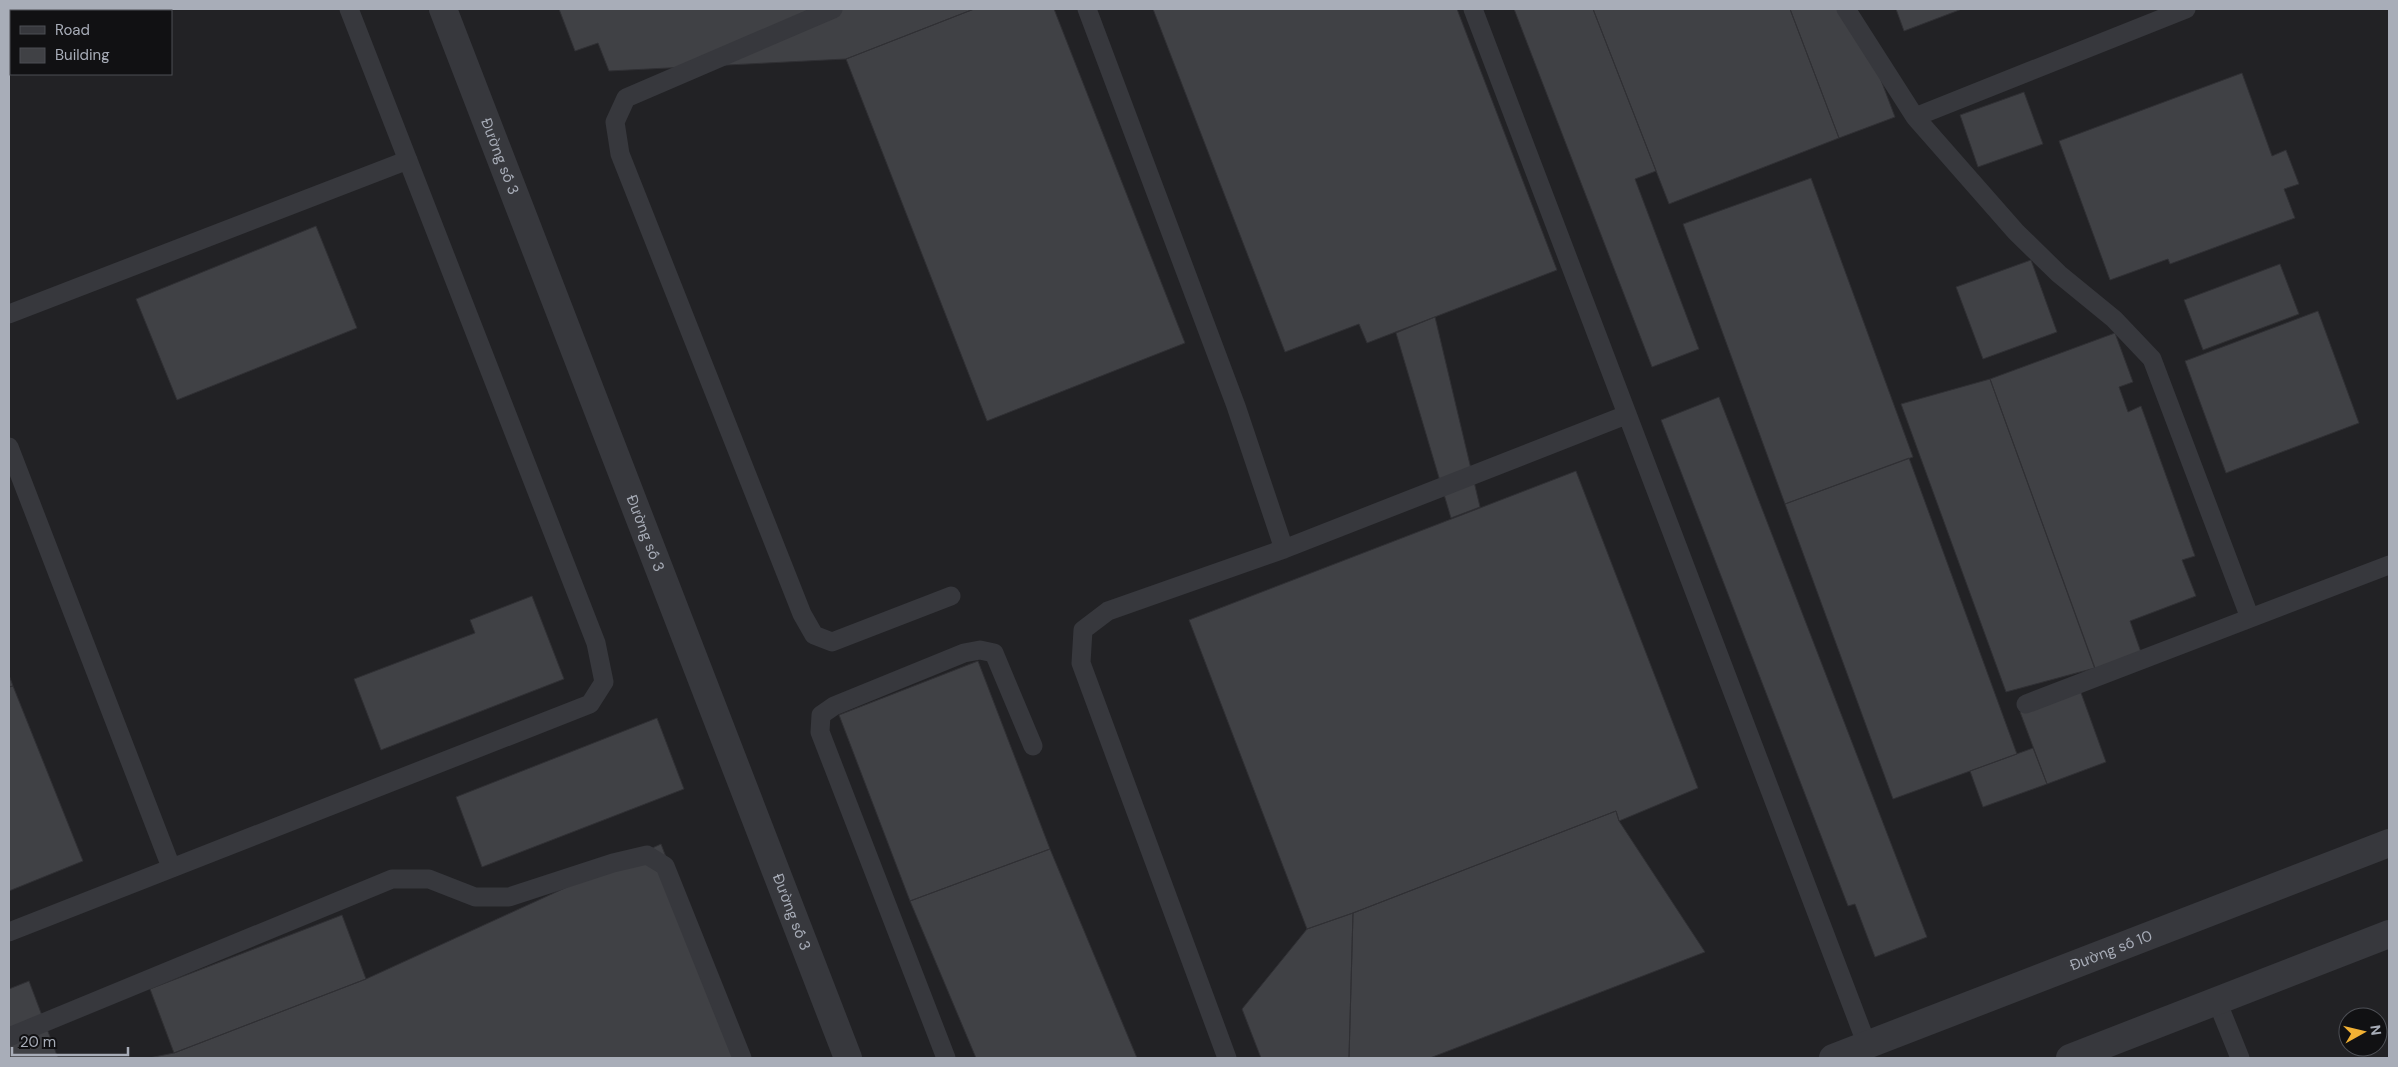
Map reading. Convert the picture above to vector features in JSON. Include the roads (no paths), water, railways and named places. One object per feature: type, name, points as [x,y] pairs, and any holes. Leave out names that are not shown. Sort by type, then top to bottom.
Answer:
[{"type":"street","name":"Đường số 3","points":[[443,9],[848,1058]]},
{"type":"street","name":"Đường số 10","points":[[1833,1058],[2389,843]]},
{"type":"street","points":[[2070,1058],[2098,1053],[2217,1001],[2389,934]]},
{"type":"lane","points":[[9,932],[590,704],[604,682],[596,644],[349,9]]},
{"type":"lane","points":[[833,9],[626,98],[614,122],[620,154],[798,605],[814,635],[832,642],[951,596]]},
{"type":"lane","points":[[1087,9],[1233,397],[1284,549]]},
{"type":"lane","points":[[1474,9],[1626,415],[1867,1045]]},
{"type":"lane","points":[[1846,9],[1915,117],[2016,232],[2059,274],[2114,319],[2152,359],[2250,618]]},
{"type":"lane","points":[[1915,117],[2186,9]]},
{"type":"lane","points":[[9,314],[408,160]]},
{"type":"lane","points":[[1227,1058],[1081,663],[1083,630],[1108,611],[1284,549],[1626,415]]},
{"type":"lane","points":[[9,447],[172,867]]},
{"type":"lane","points":[[2026,704],[2389,565]]},
{"type":"lane","points":[[946,1058],[820,732],[821,715],[834,706],[964,653],[980,650],[994,653],[1033,746]]},
{"type":"lane","points":[[9,1037],[392,879],[430,879],[475,897],[509,897],[614,863],[647,855],[665,866],[742,1058]]},
{"type":"lane","points":[[2217,1001],[2240,1058]]}]
